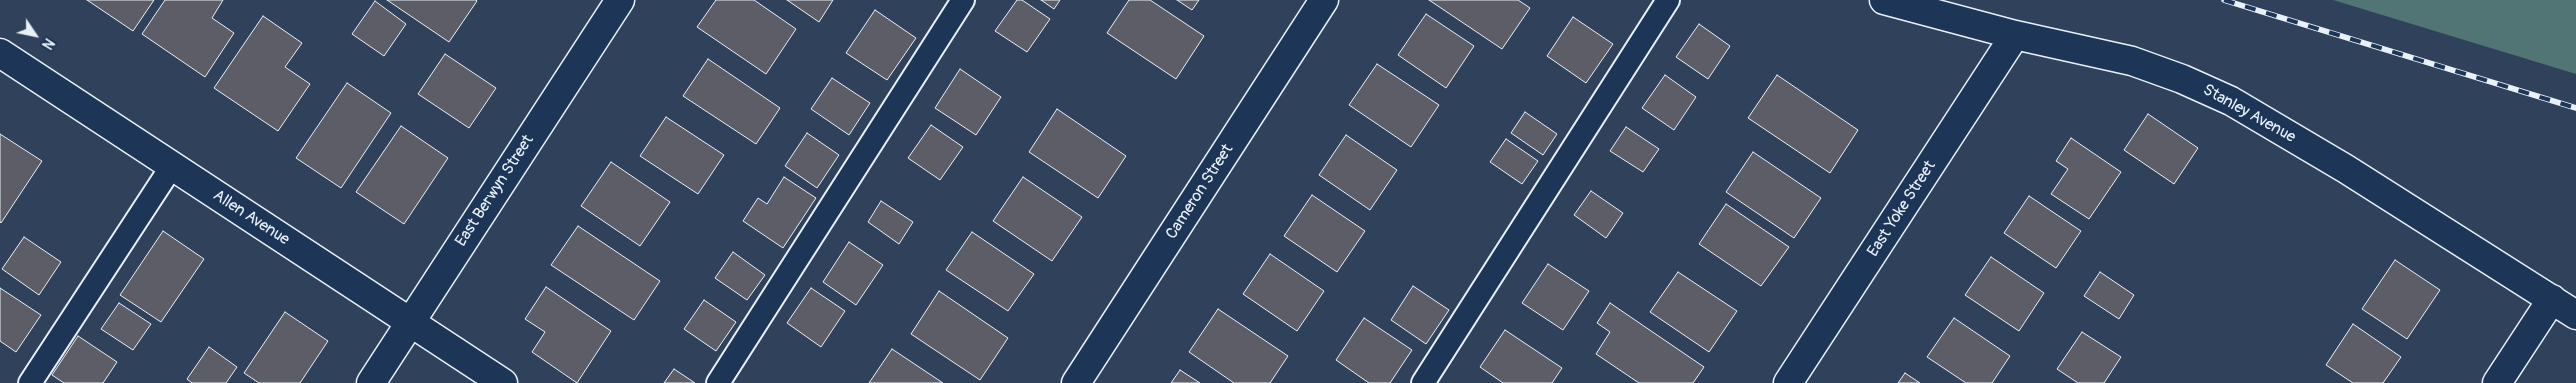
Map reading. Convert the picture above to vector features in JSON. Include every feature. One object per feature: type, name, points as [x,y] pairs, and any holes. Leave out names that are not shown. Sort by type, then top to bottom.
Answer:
[{"type":"street","name":"East Berwyn Street","points":[[371,383],[620,0]]},
{"type":"street","name":"Cameron Street","points":[[1076,383],[1324,0]]},
{"type":"street","name":"Stanley Avenue","points":[[1884,0],[2015,35],[2132,61],[2182,79],[2231,101],[2346,169],[2576,315]]},
{"type":"street","name":"East Yoke Street","points":[[1788,383],[2015,35]]},
{"type":"street","name":"Allen Avenue","points":[[0,52],[503,383]]},
{"type":"street","points":[[2497,383],[2552,299]]},
{"type":"lane","points":[[718,383],[963,0]]},
{"type":"lane","points":[[1422,383],[1668,0]]},
{"type":"lane","points":[[30,383],[172,166]]},
{"type":"green space","points":[[2333,0],[2576,0],[2576,74]]},
{"type":"building","points":[[87,0],[154,0],[133,31]]},
{"type":"building","points":[[165,0],[223,0],[212,18],[234,33],[205,77],[142,34]]},
{"type":"building","points":[[387,0],[476,0],[477,1],[449,42]]},
{"type":"building","points":[[716,0],[754,0],[796,29],[766,74],[697,27]]},
{"type":"building","points":[[787,0],[833,0],[819,22]]},
{"type":"building","points":[[1017,0],[1022,0],[1050,19],[1027,52],[995,31]]},
{"type":"building","points":[[1041,0],[1060,0],[1054,9]]},
{"type":"building","points":[[1129,0],[1150,0],[1204,36],[1176,79],[1107,33]]},
{"type":"building","points":[[1177,0],[1199,0],[1192,10]]},
{"type":"building","points":[[1429,0],[1518,0],[1530,8],[1502,49]]},
{"type":"building","points":[[375,1],[406,24],[384,56],[352,34]]},
{"type":"building","points":[[875,10],[916,38],[887,80],[846,53]]},
{"type":"building","points":[[1426,14],[1474,46],[1446,88],[1398,55]]},
{"type":"building","points":[[263,16],[302,43],[285,67],[310,84],[278,131],[214,88]]},
{"type":"building","points":[[1573,17],[1613,44],[1586,83],[1547,56]]},
{"type":"building","points":[[1699,24],[1730,46],[1708,79],[1676,57]]},
{"type":"building","points":[[445,54],[496,88],[469,128],[418,94]]},
{"type":"building","points":[[708,59],[780,108],[756,144],[683,96]]},
{"type":"building","points":[[1377,64],[1439,105],[1411,147],[1349,105]]},
{"type":"building","points":[[960,69],[1001,97],[976,135],[935,108]]},
{"type":"building","points":[[1665,75],[1696,97],[1674,130],[1642,108]]},
{"type":"building","points":[[1777,75],[1858,130],[1830,173],[1748,118]]},
{"type":"building","points":[[832,78],[870,103],[849,135],[811,109]]},
{"type":"building","points":[[347,83],[391,113],[341,188],[296,158]]},
{"type":"building","points":[[1057,109],[1126,156],[1098,198],[1029,152]]},
{"type":"building","points":[[1525,112],[1557,134],[1543,155],[1511,133]]},
{"type":"building","points":[[2148,114],[2198,148],[2174,184],[2124,150]]},
{"type":"building","points":[[666,117],[724,155],[698,194],[640,156]]},
{"type":"building","points":[[931,125],[963,147],[940,180],[908,158]]},
{"type":"building","points":[[401,126],[448,158],[404,224],[356,192]]},
{"type":"building","points":[[1626,127],[1659,149],[1643,172],[1610,151]]},
{"type":"building","points":[[807,133],[839,155],[817,188],[785,166]]},
{"type":"building","points":[[0,134],[42,161],[1,223],[0,222]]},
{"type":"building","points":[[1346,135],[1397,170],[1370,210],[1319,175]]},
{"type":"building","points":[[2071,138],[2121,172],[2089,219],[2051,194],[2068,169],[2056,161]]},
{"type":"building","points":[[1506,139],[1538,161],[1522,184],[1490,162]]},
{"type":"building","points":[[1753,152],[1821,198],[1794,238],[1726,192]]},
{"type":"building","points":[[611,162],[670,202],[640,246],[581,206]]},
{"type":"building","points":[[784,177],[816,198],[783,248],[743,221],[758,198],[767,204]]},
{"type":"building","points":[[1023,177],[1082,217],[1052,261],[993,221]]},
{"type":"building","points":[[1591,191],[1623,213],[1606,238],[1574,215]]},
{"type":"building","points":[[1312,195],[1365,231],[1337,272],[1284,236]]},
{"type":"building","points":[[2029,196],[2081,231],[2056,268],[2004,233]]},
{"type":"building","points":[[881,201],[913,222],[899,244],[868,222]]},
{"type":"building","points":[[1726,204],[1789,247],[1761,286],[1699,244]]},
{"type":"building","points":[[578,226],[660,281],[634,320],[551,265]]},
{"type":"building","points":[[163,231],[204,259],[161,322],[120,295]]},
{"type":"building","points":[[972,232],[1034,274],[1008,311],[946,270]]},
{"type":"building","points":[[24,237],[61,262],[39,295],[2,269]]},
{"type":"building","points":[[849,242],[883,265],[856,305],[823,282]]},
{"type":"building","points":[[733,252],[765,275],[747,300],[715,278]]},
{"type":"building","points":[[1270,254],[1324,291],[1297,331],[1243,294]]},
{"type":"building","points":[[1991,257],[2044,293],[2019,331],[1965,295]]},
{"type":"building","points":[[2395,260],[2440,290],[2407,339],[2362,309]]},
{"type":"building","points":[[1548,264],[1589,291],[1563,330],[1522,303]]},
{"type":"building","points":[[1678,272],[1737,311],[1709,352],[1650,312]]},
{"type":"building","points":[[2100,272],[2134,295],[2119,319],[2084,296]]},
{"type":"building","points":[[1413,286],[1449,310],[1426,344],[1391,320]]},
{"type":"building","points":[[546,287],[611,331],[577,383],[532,352],[545,332],[525,319]]},
{"type":"building","points":[[0,288],[41,315],[16,352],[0,341]]},
{"type":"building","points":[[811,288],[845,311],[821,347],[787,323]]},
{"type":"building","points":[[939,291],[1008,338],[980,380],[911,334]]},
{"type":"building","points":[[704,300],[736,322],[716,351],[684,329]]},
{"type":"building","points":[[119,303],[151,324],[133,350],[101,329]]},
{"type":"building","points":[[1610,303],[1704,367],[1693,383],[1639,383],[1596,354],[1610,332],[1597,323]]},
{"type":"building","points":[[1218,309],[1288,356],[1270,383],[1234,383],[1189,352]]},
{"type":"building","points":[[285,312],[328,341],[300,383],[259,383],[244,373]]},
{"type":"building","points":[[1364,318],[1412,350],[1390,383],[1369,383],[1336,360]]},
{"type":"building","points":[[1954,318],[2010,356],[1992,383],[1966,383],[1927,357]]},
{"type":"building","points":[[2353,324],[2401,357],[2383,383],[2353,383],[2326,365]]},
{"type":"building","points":[[1505,330],[1562,368],[1552,383],[1503,383],[1480,367]]},
{"type":"building","points":[[2082,332],[2121,357],[2104,383],[2078,383],[2057,369]]},
{"type":"building","points":[[78,336],[117,362],[103,383],[64,383],[52,375]]},
{"type":"building","points":[[209,347],[237,367],[226,383],[192,383],[187,379]]},
{"type":"building","points":[[892,349],[943,383],[869,383]]},
{"type":"building","points":[[674,369],[695,383],[664,383]]},
{"type":"building","points":[[1180,370],[1200,383],[1171,383]]},
{"type":"building","points":[[1905,373],[1920,383],[1898,383]]},
{"type":"railway","points":[[2224,0],[2576,108]]}]
